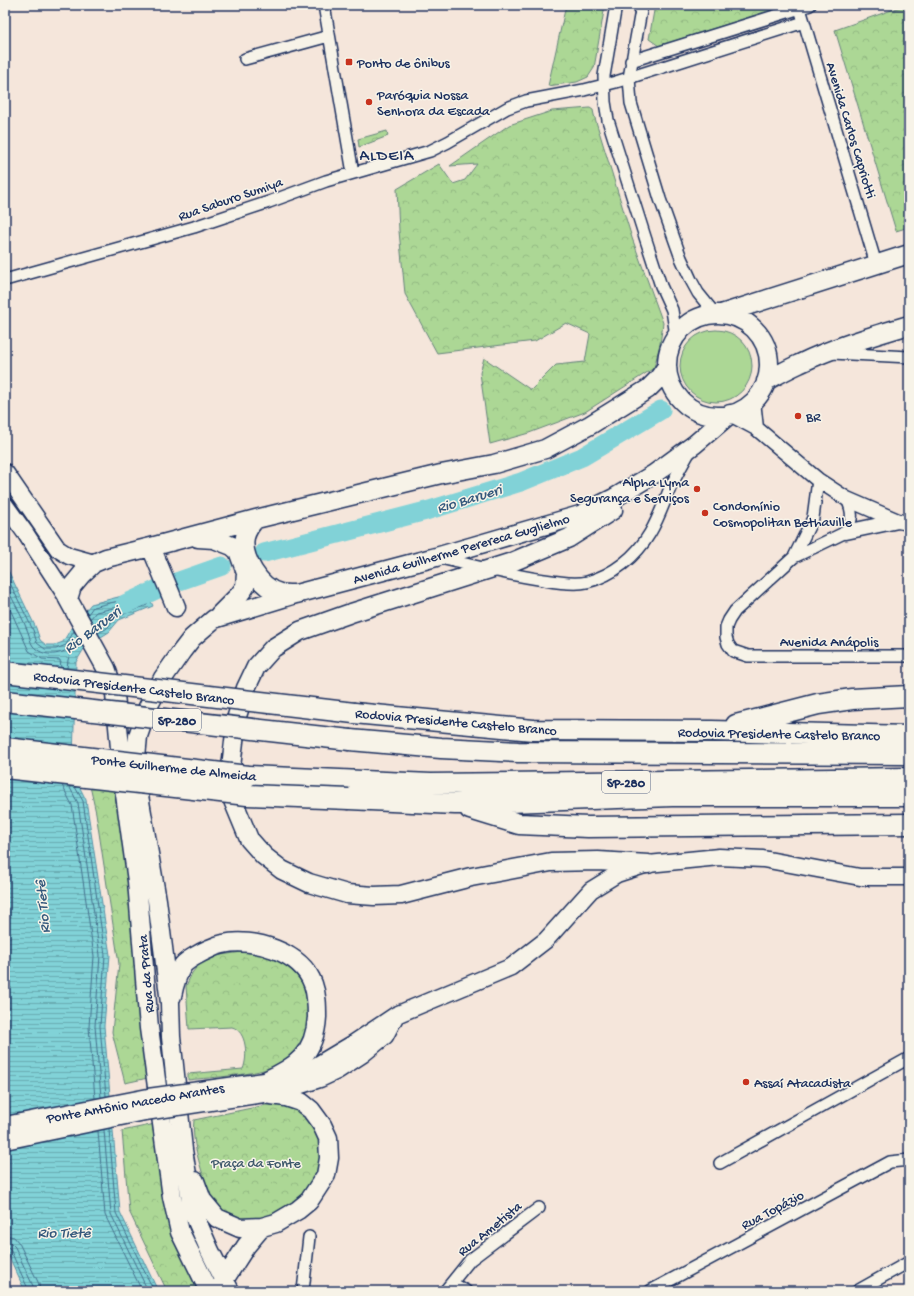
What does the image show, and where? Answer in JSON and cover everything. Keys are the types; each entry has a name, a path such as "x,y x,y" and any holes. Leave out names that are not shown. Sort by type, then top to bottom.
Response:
{"highway":[{"name":"Rodovia Presidente Castelo Branco","path":"5,672 354,713 533,730 712,731 909,736"},
{"path":"647,752 712,731 818,704 852,699 909,696"},
{"name":"Rodovia Presidente Castelo Branco","path":"5,701 350,740 441,748 518,752 909,754"},
{"name":"Ponte Guilherme de Almeida","path":"5,748 248,776 431,784 909,778"},
{"path":"5,768 247,794 455,804 672,796 909,796"},
{"path":"455,804 520,824 573,826 909,824"}],"main road":[{"path":"718,314 733,316 750,325 765,345 769,369 766,381 759,395 753,402 743,409 730,414 714,415 706,414 694,409 684,402 672,386 668,374 667,366 670,347 676,336 685,326 702,317 718,314 909,254"},
{"path":"766,381 799,364 825,353 909,325"},
{"path":"69,602 72,586 94,563 114,556 256,519 434,476 494,464 545,449 590,425 648,389 658,379 667,366"},
{"name":"Avenida Guilherme Perereca Guglielmo","path":"214,619 296,594 436,557 580,515 654,474 730,414"},
{"path":"688,448 659,477 644,489 569,538 512,562 351,613 300,632 273,648 256,668 246,688 237,716 231,767 232,798 248,839 264,856 282,870 309,883 347,894 374,896 401,895 471,877 551,862 598,861 648,864 719,857 763,859 860,877 909,876"},
{"path":"5,472 58,549 69,556 94,563"},
{"path":"5,505 26,534 69,602"},
{"path":"256,519 249,526 245,538 246,552 251,567 257,577 267,587 280,593 296,594"},
{"name":"Avenida Guilherme Perereca Guglielmo","path":"174,662 192,638 233,602 245,587 246,573 238,551 232,546 226,542 214,539 184,538"},
{"path":"151,547 176,607"},
{"name":"Rua da Prata","path":"69,602 106,668 115,694 123,780 137,881 150,1028 172,1197 180,1232 209,1291"},
{"name":"Rua da Prata","path":"174,662 163,678 148,707 138,736 136,768 137,784 157,900 170,1003 171,1037 183,1150 193,1212 224,1287"},
{"path":"264,1087 312,1068 354,1043 396,1015 511,966 546,940 591,890 617,874 648,864"},
{"path":"170,1003 176,980 184,964 203,952 222,944 248,942 263,945 276,949 292,958 305,970 313,983 316,994 316,1029 312,1042 302,1058 292,1068 264,1087"},
{"path":"183,1150 202,1200 217,1218 240,1228 262,1227 276,1222 298,1210 309,1201 326,1175 329,1158 328,1138 322,1125 311,1110 301,1102 264,1087"},
{"name":"Ponte Antônio Macedo Arantes","path":"5,1125 148,1097 264,1087"},
{"name":"Ponte Antônio Macedo Arantes","path":"5,1141 264,1087"},
{"path":"224,1287 246,1246 262,1227"}],"street":[{"path":"324,5 353,173"},
{"path":"616,5 605,64 604,86 608,120 661,286 672,310 676,336"},
{"path":"642,5 629,78 631,103 660,199 681,258 698,293 718,314"},
{"path":"631,61 803,6"},
{"name":"Avenida Carlos Capriotti","path":"803,6 804,22 876,264"},
{"name":"Rua Saburo Sumiya","path":"5,280 194,227 353,173 430,151 507,108 526,101 604,86 804,22"},
{"path":"245,59 329,36"},
{"path":"825,353 909,358"},
{"path":"753,402 756,428"},
{"path":"730,414 756,428 818,480 847,499 904,522"},
{"path":"436,557 511,575 559,582 585,583 607,576 639,549 650,533 688,448"},
{"path":"794,557 813,518 818,480"},
{"path":"846,532 850,525 852,513 847,499"},
{"path":"794,557 846,532 904,522"},
{"name":"Avenida Anápolis","path":"794,557 736,611 729,620 726,627 726,637 728,644 733,651 748,656 909,656"},
{"path":"720,1163 909,1058"},
{"name":"Rua Topázio","path":"650,1291 890,1162 909,1160"},
{"name":"Rua Ametista","path":"448,1287 470,1260 539,1208"},
{"path":"303,1291 309,1237"},
{"path":"857,1291 909,1262"},
{"path":"448,1287 466,1291"}],"green space":[{"path":"566,5 605,5 594,68 588,77 577,82 548,86"},
{"path":"655,5 786,5 659,46 649,39"},
{"path":"909,5 909,227 896,231 835,30"},
{"path":"590,108 593,110 632,238 663,323 654,368 585,412 529,433 490,444 480,373 484,358 531,390 556,365 585,362 590,334 566,323 535,341 437,353 405,294 397,189 439,164 453,184 465,180 477,164 450,166 509,125 552,111"},
{"path":"387,131 388,136 359,147 358,139"},
{"path":"716,330 736,336 746,346 752,366 746,386 736,396 716,402 696,396 686,386 680,366 686,346 696,336"},
{"path":"86,768 117,773 157,1076 125,1083 112,1032 119,964 96,813"},
{"path":"242,952 255,953 279,961 290,969 300,980 306,992 309,1006 309,1019 305,1032 299,1045 290,1055 278,1064 269,1068 247,1074 188,1080 188,1074 243,1069 246,1051 241,1034 237,1029 232,1027 189,1029 186,986 192,973 200,963 214,956"},
{"name":"Praça da Fonte","path":"266,1105 282,1106 294,1109 305,1116 310,1122 314,1129 320,1153 315,1176 301,1196 282,1210 260,1218 238,1218 219,1207 206,1185 195,1144 193,1128 194,1120"},
{"path":"155,1124 204,1291 167,1291 129,1211 122,1131"}],"water":[{"name":"Rio Tietê","path":"5,564 36,628 40,640 46,645 55,645 63,642 73,625 91,604 126,595 144,585 153,606 119,620 109,632 85,647 76,662 73,759 77,782 86,800 110,955 104,1026 120,1212 158,1291 25,1291 5,1248"}],"waterway":[{"name":"Rio Barueri","path":"264,553 426,511 521,482 582,457 661,410"},
{"name":"Rio Barueri","path":"125,604 162,587 222,566"}],"place":[{"name":"Ponto de ônibus","path":"349,62"},
{"name":"Paróquia Nossa Senhora da Escada","path":"369,102"},
{"name":"BR","path":"798,416"},
{"name":"Alpha Lyma Segurança e Serviços","path":"697,489"},
{"name":"Condomínio Cosmopolitan Bethaville","path":"705,513"},
{"name":"Assaí Atacadista","path":"746,1082"}],"district":[{"name":"ALDEIA","path":"387,154"}]}
